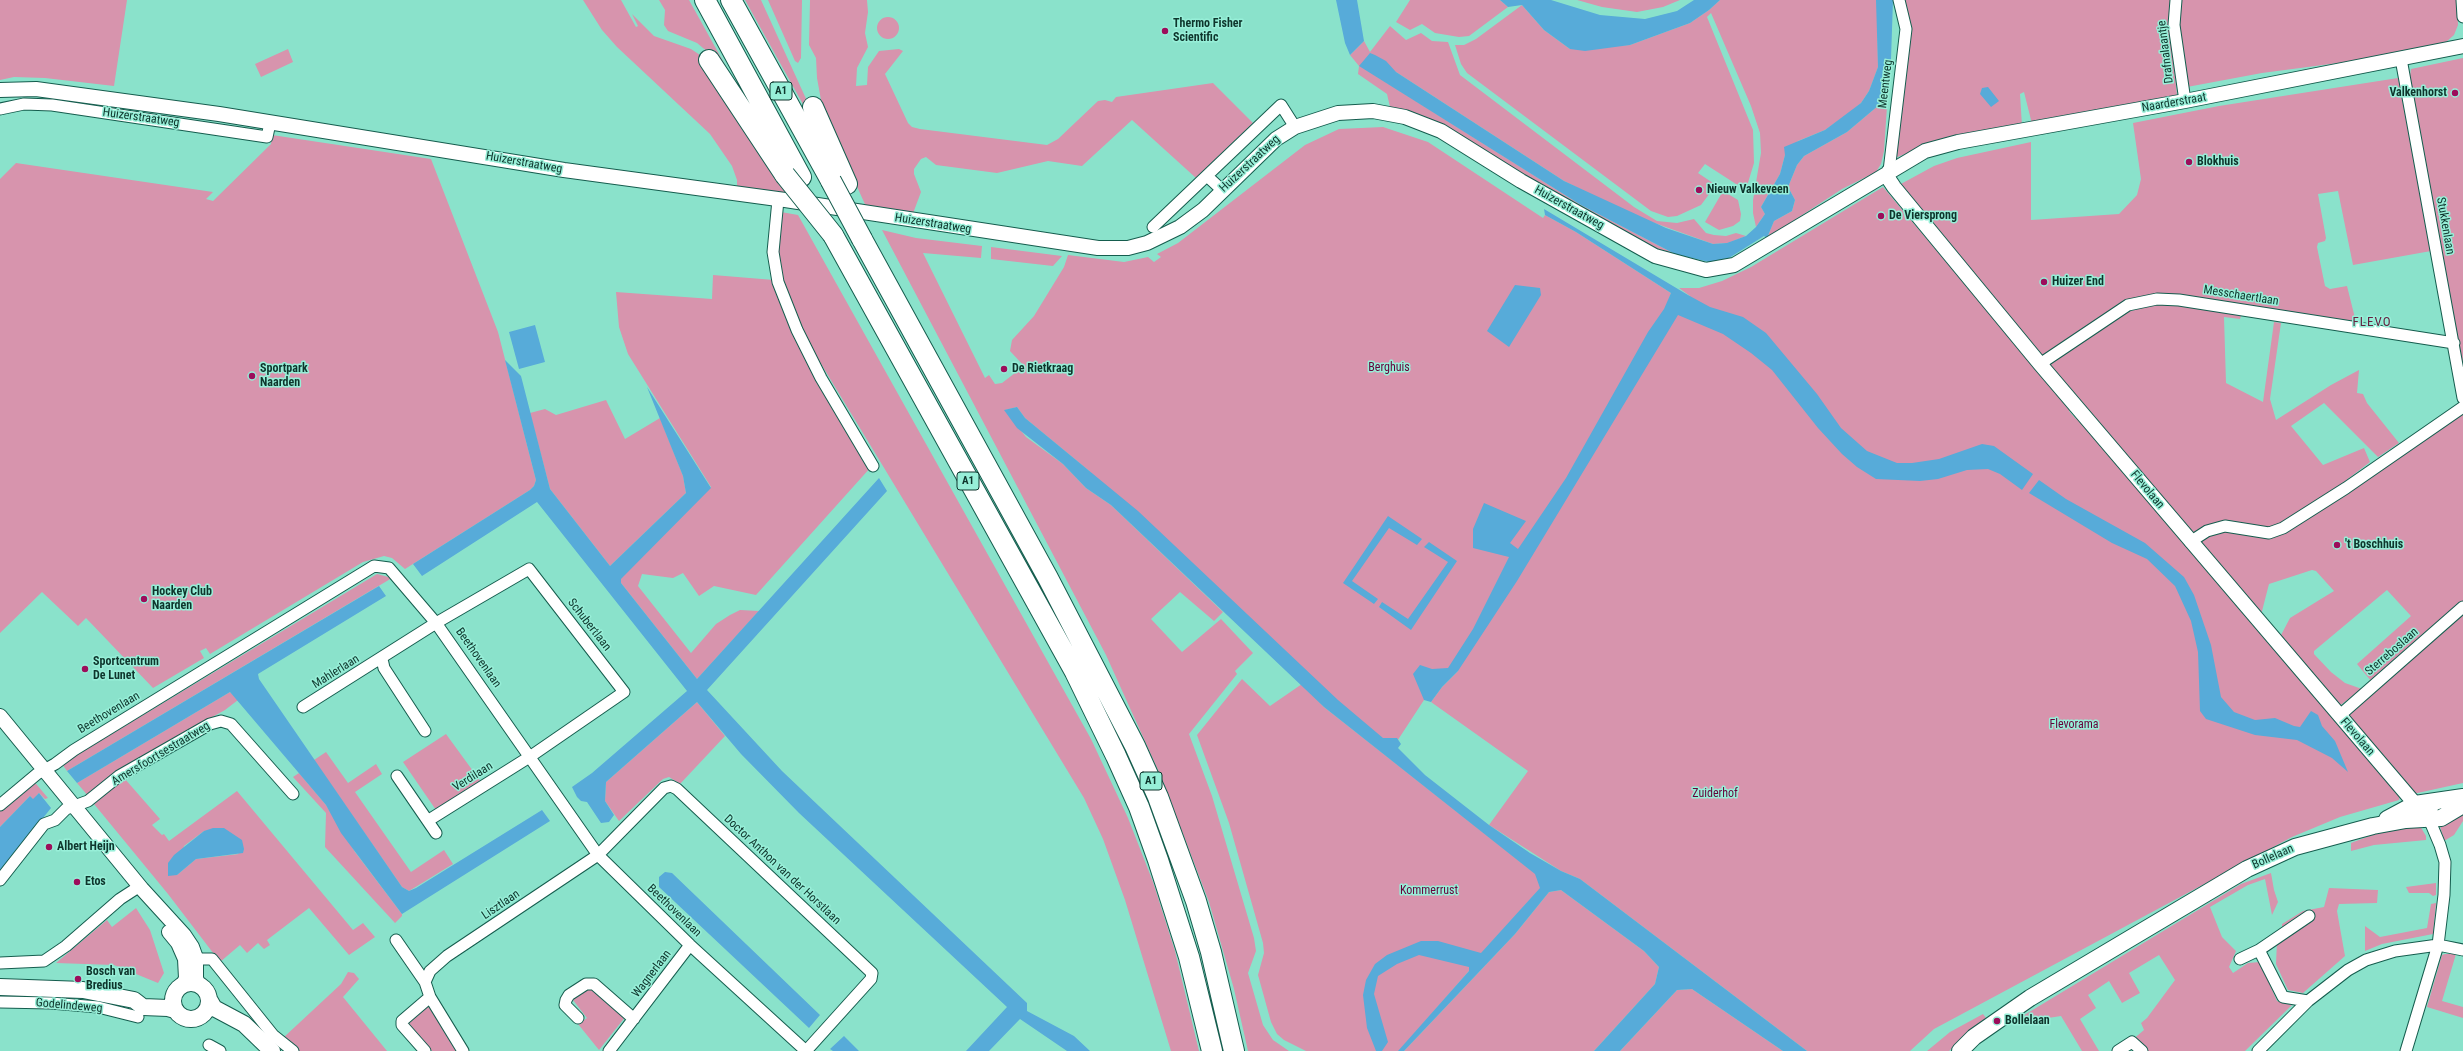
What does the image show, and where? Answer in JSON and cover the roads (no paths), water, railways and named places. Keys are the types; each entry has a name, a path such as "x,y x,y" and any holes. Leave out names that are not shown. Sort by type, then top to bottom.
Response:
{"highway":[{"name":"A1","path":"705,0 793,176"},
{"name":"A1","path":"731,0 839,182"},
{"name":"A1","path":"709,60 833,234 1075,672 1139,807 1158,860 1189,957 1212,1051"},
{"name":"A1","path":"813,107 839,182 862,239 1048,578 1135,746 1158,797 1196,901 1211,952 1234,1051"}],"main road":[{"path":"2415,804 2440,802 2463,797"},
{"name":"Bollelaan","path":"2373,826 2415,804"},
{"name":"Bollelaan","path":"1960,1051 1974,1037 2030,998 2228,879 2295,847 2373,826 2406,820 2441,818 2463,805"},
{"name":"Godelindeweg","path":"0,987 82,990 134,1000 143,1007 168,1008 175,1010"},
{"path":"210,1001 208,1010 202,1016 190,1020 181,1017 175,1010 173,1000 185,987 208,993 214,1008 244,1024 272,1051"},
{"name":"Godelindeweg","path":"134,1000 142,997 166,997 185,987"},
{"path":"202,1016 211,1018 248,1037 259,1039"}],"street":[{"name":"Meentweg","path":"1889,171 1906,29 1899,0"},
{"name":"Drafnalaantje","path":"2176,0 2174,25 2185,101"},
{"path":"2462,0 2463,17"},
{"name":"Naarderstraat","path":"1889,171 1925,151 1958,142 2185,101 2463,46"},
{"name":"Stukkenlaan","path":"2401,59 2463,398"},
{"name":"Huizerstraatweg","path":"0,90 36,89 270,123 564,170 778,200 1067,245 1117,248 1147,244 1168,234 1203,210 1276,139 1295,128 1327,116 1354,111 1384,112 1418,122 1441,131 1521,181 1656,256 1706,270 1734,265 1889,171"},
{"name":"Huizerstraatweg","path":"0,109 24,104 52,105 267,137 270,123"},
{"name":"Huizerstraatweg","path":"1153,228 1208,177 1281,105 1295,128"},
{"name":"Flevolaan","path":"1889,171 1888,178 1894,187 2040,364 2190,542 2429,819 2440,845 2445,862 2444,895 2438,945 2406,1051"},
{"path":"1208,177 1222,190"},
{"path":"778,200 773,252 778,282 797,330 821,378 873,466"},
{"name":"Messchaertlaan","path":"2040,364 2128,305 2157,299 2179,300 2454,343"},
{"path":"2190,542 2207,531 2225,526 2269,533 2283,528 2346,488 2463,407"},
{"name":"Beethovenlaan","path":"0,805 74,750 374,566 389,568 436,623 531,756 598,855 690,945 806,1051"},
{"name":"Schubertlaan","path":"436,623 529,570 624,692 531,756"},
{"name":"Sterreboslaan","path":"2339,716 2463,607"},
{"name":"Mahlerlaan","path":"304,707 382,659 436,623"},
{"path":"382,659 384,668 425,731"},
{"path":"0,716 50,767 74,806 141,888 148,905 190,959 196,978 185,987"},
{"name":"Amersfoortsestraatweg","path":"0,880 44,824 55,820 66,809 88,801 120,776 210,724 221,721 232,724 293,794"},
{"name":"Verdilaan","path":"429,820 531,756"},
{"path":"397,776 429,820 436,833"},
{"name":"Doctor Anthon van der Horstlaan","path":"598,855 664,788 671,786 677,788 872,973 871,979 806,1051"},
{"path":"2429,819 2433,806 2440,802"},
{"path":"2406,820 2415,804"},
{"name":"Lisztlaan","path":"425,982 430,971 447,956 598,855"},
{"path":"0,963 44,961 66,946 120,899 141,888"},
{"path":"2240,959 2259,950 2309,916"},
{"path":"396,940 425,982 430,997 463,1051"},
{"name":"Wagnerlaan","path":"615,1049 634,1019 690,945"},
{"path":"2258,1051 2308,1001 2348,970 2366,960 2395,951 2438,945 2463,950"},
{"path":"2259,950 2283,997 2308,1001"},
{"path":"190,959 212,959 264,1025 292,1051"},
{"name":"Wagnerlaan","path":"578,1018 565,1005 566,1000 569,995 586,984 594,984 634,1019"},
{"path":"425,1051 402,1025 402,1021 430,997"},
{"name":"Godelindeweg","path":"0,1002 51,1003 98,1007 138,1016"},
{"path":"2118,1051 2132,1042 2142,1051"},
{"path":"209,1045 220,1051"}],"water":[{"path":"1336,0 1357,0 1364,41 1350,55 1345,43"},
{"path":"1500,0 1551,0 1600,15 1645,19 1677,11 1694,0 1720,0 1709,10 1690,23 1630,45 1585,51 1570,49 1544,30 1522,5 1508,7"},
{"path":"1876,0 1893,0 1891,59 1886,88 1879,105 1847,132 1804,156 1797,165 1788,187 1795,200 1792,211 1774,221 1767,238 1764,236 1729,258 1709,262 1675,254 1581,205 1359,66 1370,53 1375,55 1386,61 1396,72 1564,181 1666,228 1713,244 1727,243 1746,236 1756,227 1765,214 1761,207 1780,174 1785,155 1784,147 1825,130 1861,103 1869,91 1878,67"},
{"path":"1988,87 1999,101 1991,107 1980,94 1982,88"},
{"path":"1544,209 1688,295 1710,307 1743,317 1766,333 1817,394 1841,428 1867,451 1897,463 1912,463 1939,459 1982,444 1994,446 2033,474 2022,490 2000,474 1988,469 1967,470 1938,479 1920,481 1876,479 1857,467 1842,454 1818,428 1772,370 1751,353 1723,334 1678,315 1517,581 1458,671 1442,687 1431,702 1424,700 1413,674 1420,665 1432,669 1448,668 1473,629 1509,557 1473,548 1473,529 1484,503 1526,521 1510,543 1518,549 1566,478 1648,332 1664,309 1671,293 1576,232 1545,215"},
{"path":"1515,285 1540,288 1541,295 1509,347 1487,331"},
{"path":"535,325 545,362 519,369 509,332"},
{"path":"505,360 521,376 550,489 610,566 686,493 683,476 647,387 711,488 621,579 621,583 697,679 879,478 887,491 707,690 782,771 1027,1003 1027,1011 1074,1036 1090,1051 1067,1051 1020,1019 989,1051 966,1051 1007,1007 799,813 741,754 697,702 606,782 605,801 614,815 609,822 601,823 587,802 581,801 577,797 572,787 592,773 687,691 537,502 422,576 413,564 534,486 536,480"},
{"path":"1017,407 1025,418 1138,511 1338,700 1383,738 1397,738 1401,744 1398,748 1425,775 1489,825 1530,853 1561,871 1580,879 1807,1051 1783,1051 1692,989 1677,990 1620,1051 1594,1051 1655,984 1659,967 1644,951 1561,890 1549,892 1515,934 1404,1051 1398,1051 1469,971 1469,967 1419,955 1397,964 1378,976 1374,994 1388,1042 1382,1051 1376,1051 1367,1028 1363,995 1366,980 1375,964 1387,955 1421,941 1438,941 1481,953 1540,888 1535,874 1324,707 1111,505 1086,488 1063,464 1017,428 1004,410"},
{"path":"2039,480 2066,499 2145,543 2184,577 2194,595 2211,645 2221,697 2234,712 2255,720 2275,718 2300,727 2311,711 2318,715 2322,726 2335,741 2348,772 2332,758 2297,740 2255,735 2206,719 2200,711 2198,652 2191,621 2175,586 2147,559 2112,543 2029,493"},
{"path":"1388,516 1422,539 1417,545 1389,528 1352,581 1378,599 1374,604 1343,583"},
{"path":"1429,542 1457,561 1411,630 1379,607 1382,602 1408,619 1448,562 1424,547"},
{"path":"379,586 386,596 258,674 259,679 402,887 409,891 416,888 542,810 550,821 402,914 341,833 326,805 230,692 77,783 67,771"},
{"path":"39,793 51,808 0,872 0,827 30,796 33,799"},
{"path":"213,828 224,828 242,840 244,849 243,853 196,859 177,875 168,876 168,863 174,855 204,831"},
{"path":"665,872 672,873 820,1015 809,1028 659,887 659,877"},
{"path":"844,1036 859,1051 833,1051 830,1049"}],"place":[{"name":"Thermo Fisher Scientific","path":"1165,31"},
{"name":"Valkenhorst","path":"2455,93"},
{"name":"Blokhuis","path":"2189,162"},
{"name":"Nieuw Valkeveen","path":"1699,190"},
{"name":"De Viersprong","path":"1881,216"},
{"name":"Huizer End","path":"2044,282"},
{"name":"De Rietkraag","path":"1004,369"},
{"name":"Sportpark Naarden","path":"252,376"},
{"name":"'t Boschhuis","path":"2337,545"},
{"name":"Hockey Club Naarden","path":"144,599"},
{"name":"Sportcentrum De Lunet","path":"85,669"},
{"name":"Albert Heijn","path":"49,847"},
{"name":"Etos","path":"77,882"},
{"name":"Bosch van Bredius","path":"78,979"},
{"name":"Bollelaan","path":"1997,1021"}],"district":[{"name":"FLEVO","path":"2372,323"}],"park label":[{"name":"Berghuis","path":"1389,368"},
{"name":"Flevorama","path":"2074,725"},
{"name":"Zuiderhof","path":"1715,794"},
{"name":"Kommerrust","path":"1429,891"}]}
